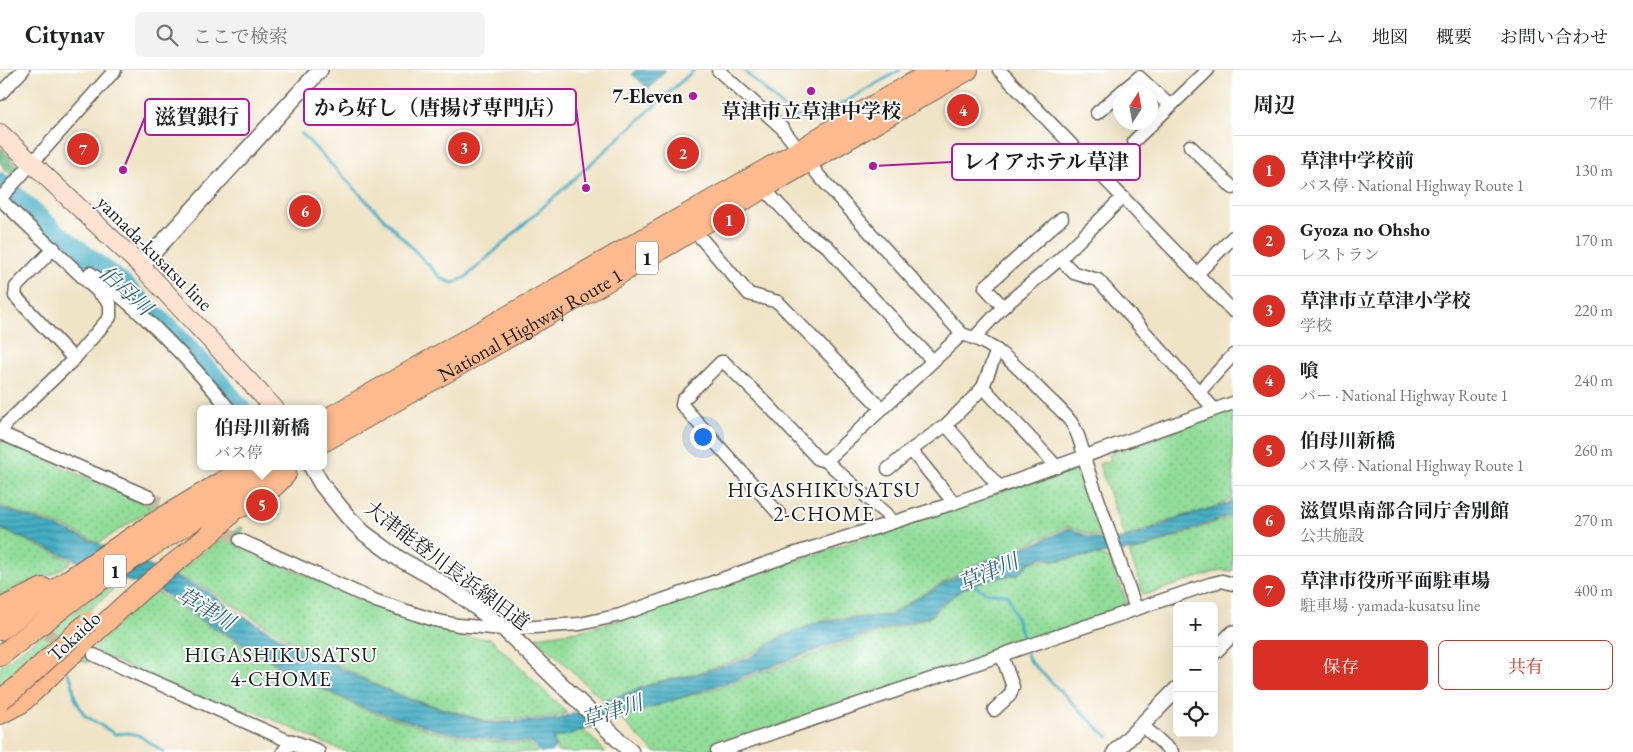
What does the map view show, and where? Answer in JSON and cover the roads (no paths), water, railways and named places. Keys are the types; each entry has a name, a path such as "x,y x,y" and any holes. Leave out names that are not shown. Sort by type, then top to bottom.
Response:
{"highway":[{"name":"National Highway Route 1","path":"327,440 599,286 764,189 836,127 935,70"},
{"name":"National Highway Route 1","path":"327,419 804,156 968,70"},
{"name":"1","path":"0,630 15,605 37,590 71,578 158,520 241,470"},
{"name":"1","path":"213,510 276,470"},
{"path":"0,714 21,703 93,646 191,533 264,495 278,483 289,470"},
{"path":"235,509 250,486"},
{"path":"213,510 235,509"},
{"name":"Tokaido","path":"0,700 16,688 137,577 191,533 213,510"},
{"name":"1","path":"0,656 92,587 191,533"}],"main road":[{"name":"yamada-kusatsu line","path":"0,132 141,266 271,405"}],"street":[{"path":"0,94 23,70"},
{"path":"116,70 0,199 110,303 111,312 110,316 74,359 6,424 0,434 149,497"},
{"path":"141,266 320,70"},
{"path":"718,70 782,128 804,156 962,334 975,337 998,350 1013,362 1066,416 1075,428 1136,609"},
{"path":"999,70 1233,311"},
{"path":"1134,141 1208,70"},
{"path":"1130,85 1139,77 1148,85"},
{"path":"1158,95 1170,106"},
{"path":"1097,113 1113,100"},
{"path":"1190,146 1233,188"},
{"path":"764,189 806,233 827,246 933,361"},
{"path":"975,337 1003,307 1060,259 1123,197"},
{"path":"1003,307 985,287 1062,218"},
{"path":"694,230 749,294 778,302 881,408"},
{"path":"1197,274 1233,237"},
{"path":"54,248 16,287 14,296 74,359"},
{"path":"1060,259 1074,273 1098,280 1214,409"},
{"path":"80,273 88,272 97,278 147,321 226,405"},
{"path":"826,460 962,334"},
{"path":"888,469 946,425 983,387 998,350"},
{"path":"1199,392 1233,355"},
{"path":"780,515 682,405 683,400 721,362 724,362 769,406 818,459 826,460 886,514 892,522"},
{"path":"983,387 1056,467"},
{"path":"240,540 333,583 394,608 434,620 464,626 504,629 580,624 620,615 790,555 954,504 1056,467 1086,462 1214,409 1233,403"},
{"path":"946,425 999,487"},
{"path":"911,450 954,504"},
{"name":"大津能登川長浜線旧道","path":"313,470 322,485 348,517 364,533 398,558 432,576 504,629 630,752"},
{"path":"717,752 1210,584 1222,581 1233,584"},
{"path":"464,626 472,616 472,604"},
{"path":"1218,649 1230,640"},
{"path":"93,646 287,747 317,752"},
{"path":"994,710 1010,695 1013,687 1002,656"},
{"path":"1115,752 1175,692"},
{"path":"1142,725 1172,752"}],"water":[{"path":"636,70 666,70 649,89 632,74"},
{"name":"草津川","path":"1233,499 1233,514 1140,549 1056,560 1044,557 1031,561 1019,574 990,579 962,589 939,606 932,615 822,648 734,680 568,735 553,738 555,748 551,752 540,752 531,742 487,739 441,731 362,707 288,671 200,619 159,590 117,578 0,528 0,507 64,529 207,591 235,611 291,644 381,688 408,699 489,723 558,719 659,682 695,675 749,658 782,637 823,621 890,616 911,602 978,565 1069,528 1096,539 1115,540 1143,533 1179,518 1227,504"}],"waterway":[{"path":"301,133 442,279 453,283 466,277 694,70"},
{"path":"743,70 794,117 821,116 900,70"},
{"name":"伯母川","path":"0,182 54,231 118,280 172,331 238,405"},
{"name":"草津川","path":"970,584 988,593 1008,595 1024,641"},
{"path":"1027,654 1029,660 1109,737"},
{"path":"67,672 72,681 75,698 84,715 115,734 128,733 138,735 164,752"}],"tunnel":[{"path":"149,497 178,511"},
{"path":"210,526 240,540"},
{"path":"29,627 71,645"}],"place":[{"name":"草津市立草津中学校","path":"811,91"},
{"name":"7-Eleven","path":"693,96"},
{"name":"喰","path":"963,110"},
{"name":"草津市立草津小学校","path":"464,148"},
{"name":"草津市役所平面駐車場","path":"83,149"},
{"name":"Gyoza no Ohsho","path":"683,153"},
{"name":"レイアホテル草津","path":"873,166"},
{"name":"滋賀銀行","path":"123,170"},
{"name":"から好し（唐揚げ専門店）","path":"586,188"},
{"name":"滋賀県南部合同庁舎別館","path":"305,211"},
{"name":"草津中学校前","path":"729,220"},
{"name":"伯母川新橋","path":"262,505"}],"district":[{"name":"HIGASHIKUSATSU 2-CHOME","path":"824,501"},
{"name":"HIGASHIKUSATSU 4-CHOME","path":"281,666"}]}
